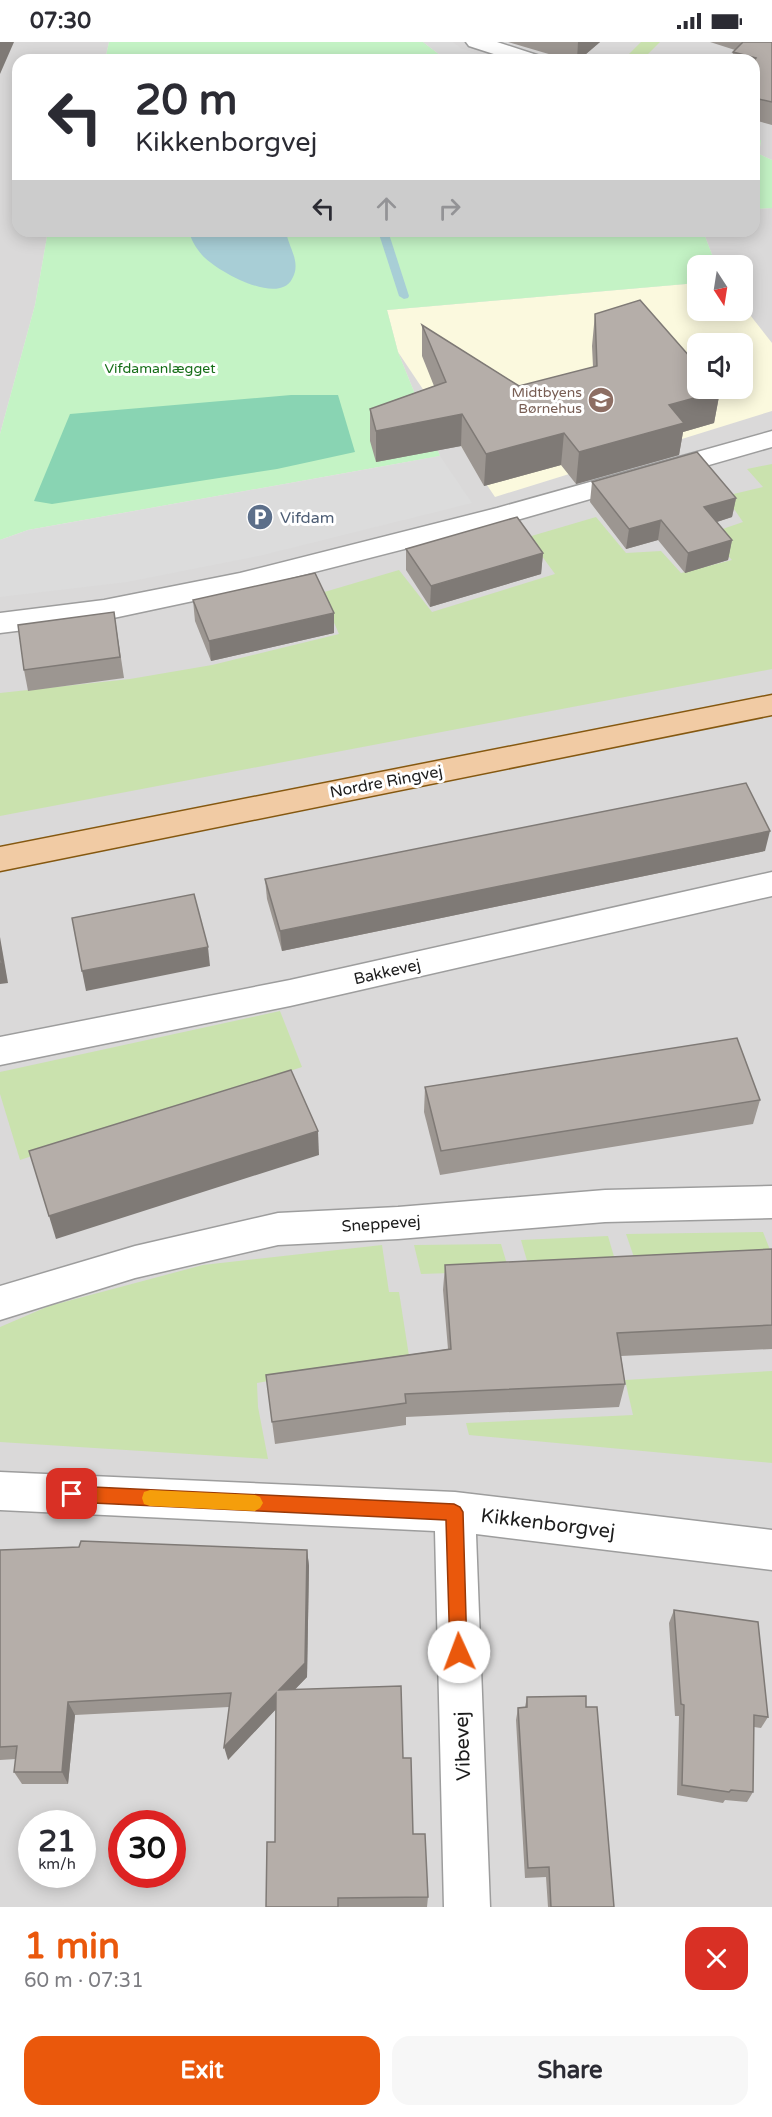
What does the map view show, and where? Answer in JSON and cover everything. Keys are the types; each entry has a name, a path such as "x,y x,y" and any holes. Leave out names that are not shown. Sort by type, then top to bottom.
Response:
{"main road":[{"name":"Nordre Ringvej","path":"0,859 772,705"}],"street":[{"path":"476,42 513,54"},
{"path":"0,623 104,610 240,582 501,516 772,439"},
{"name":"Bakkevej","path":"0,1051 290,993 772,884"},
{"name":"Sneppevej","path":"0,1304 135,1262 278,1229 605,1206 772,1202"},
{"name":"Kikkenborgvej","path":"0,1491 454,1512 772,1550"},
{"name":"Vibevej","path":"454,1512 466,1907"}],"shaded area":[{"path":"0,42 109,42 106,54 12,54 12,237 47,237 35,305 0,434"},
{"path":"423,42 772,42 772,160 760,154 760,54 446,54"},
{"path":"423,42 453,42 462,49 479,54 439,54"},
{"path":"772,208 772,1907 0,1907 0,540 440,456 398,352 387,310 687,284 687,321 753,321 753,255 712,255 705,237 760,237 760,209"},
{"name":"Midtbyens Børnehus","path":"687,284 687,321 753,321 753,319 772,343 772,411 495,497 398,352 387,310"},
{"name":"Vifdam","path":"440,456 472,503 263,555 127,582 0,597 0,540 28,530"}],"green space":[{"path":"109,42 423,42 439,54 106,54"},
{"path":"641,42 660,42 648,54 629,54"},
{"path":"760,154 772,160 772,208 760,209"},
{"name":"Vifdamanlægget","path":"47,237 705,237 712,255 687,255 687,284 387,310 398,352 440,456 28,530 0,540 0,434 35,305"},
{"path":"291,395 338,395 355,452 277,469 52,504 34,501 70,414"},
{"path":"772,464 772,669 0,816 0,693 130,679 212,665 339,634 321,593 399,570 432,612 555,574 528,537 596,517 626,553 661,551 681,573 732,560 708,534 743,522 725,496 763,487 747,469"},
{"path":"280,1011 302,1067 20,1160 0,1094 0,1072"},
{"path":"763,1232 772,1255 636,1263 626,1234"},
{"path":"608,1236 617,1267 530,1271 521,1240"},
{"path":"501,1244 509,1271 421,1274 414,1245"},
{"path":"382,1245 389,1292 399,1292 409,1356 257,1383 258,1407 268,1459 0,1442 0,1327 49,1306 203,1265"},
{"path":"772,1371 772,1463 469,1435 466,1423 633,1415 625,1380"}],"water":[{"path":"287,237 295,261 295,273 285,286 274,289 247,283 209,261 202,255 191,238"}],"building":[{"path":"743,42 772,42 772,102 760,99 760,54 733,52"},
{"path":"640,300 687,353 687,399 691,399 669,405 684,423 579,452 564,433 486,454 462,414 376,431 370,409 446,382 422,325 519,386 597,366 595,314"},
{"path":"697,452 736,498 704,507 732,540 688,553 661,520 629,529 592,482"},
{"path":"517,517 543,553 431,586 406,549"},
{"path":"315,573 334,613 209,641 193,600"},
{"path":"114,612 120,657 24,670 18,625"},
{"path":"746,783 770,831 280,931 265,879"},
{"path":"194,894 208,947 82,971 72,918"},
{"path":"737,1038 760,1100 441,1151 425,1087"},
{"path":"291,1070 318,1131 49,1216 29,1151"},
{"path":"772,1249 772,1325 617,1333 625,1384 405,1394 406,1403 272,1422 266,1375 451,1349 445,1265"},
{"path":"81,1541 307,1550 305,1663 279,1690 401,1686 403,1758 411,1758 413,1834 425,1834 428,1897 338,1898 338,1907 266,1907 267,1842 275,1842 276,1693 224,1747 231,1693 68,1702 62,1772 14,1772 17,1746 0,1747 0,1550 79,1547"},
{"path":"674,1610 758,1622 768,1717 754,1715 753,1792 731,1790 729,1792 682,1785 684,1705 681,1704"},
{"path":"586,1696 586,1707 597,1707 614,1907 551,1907 549,1867 528,1868 518,1708 527,1707 527,1697"}],"waterway":[{"path":"385,237 404,296"}],"slow traffic":[{"path":"150,1498 255,1503"}],"place":[{"name":"Midtbyens Børnehus","path":"601,400"},
{"name":"Vifdam","path":"260,517"}],"route":[{"path":"72,1494 454,1512 459,1652"}]}
